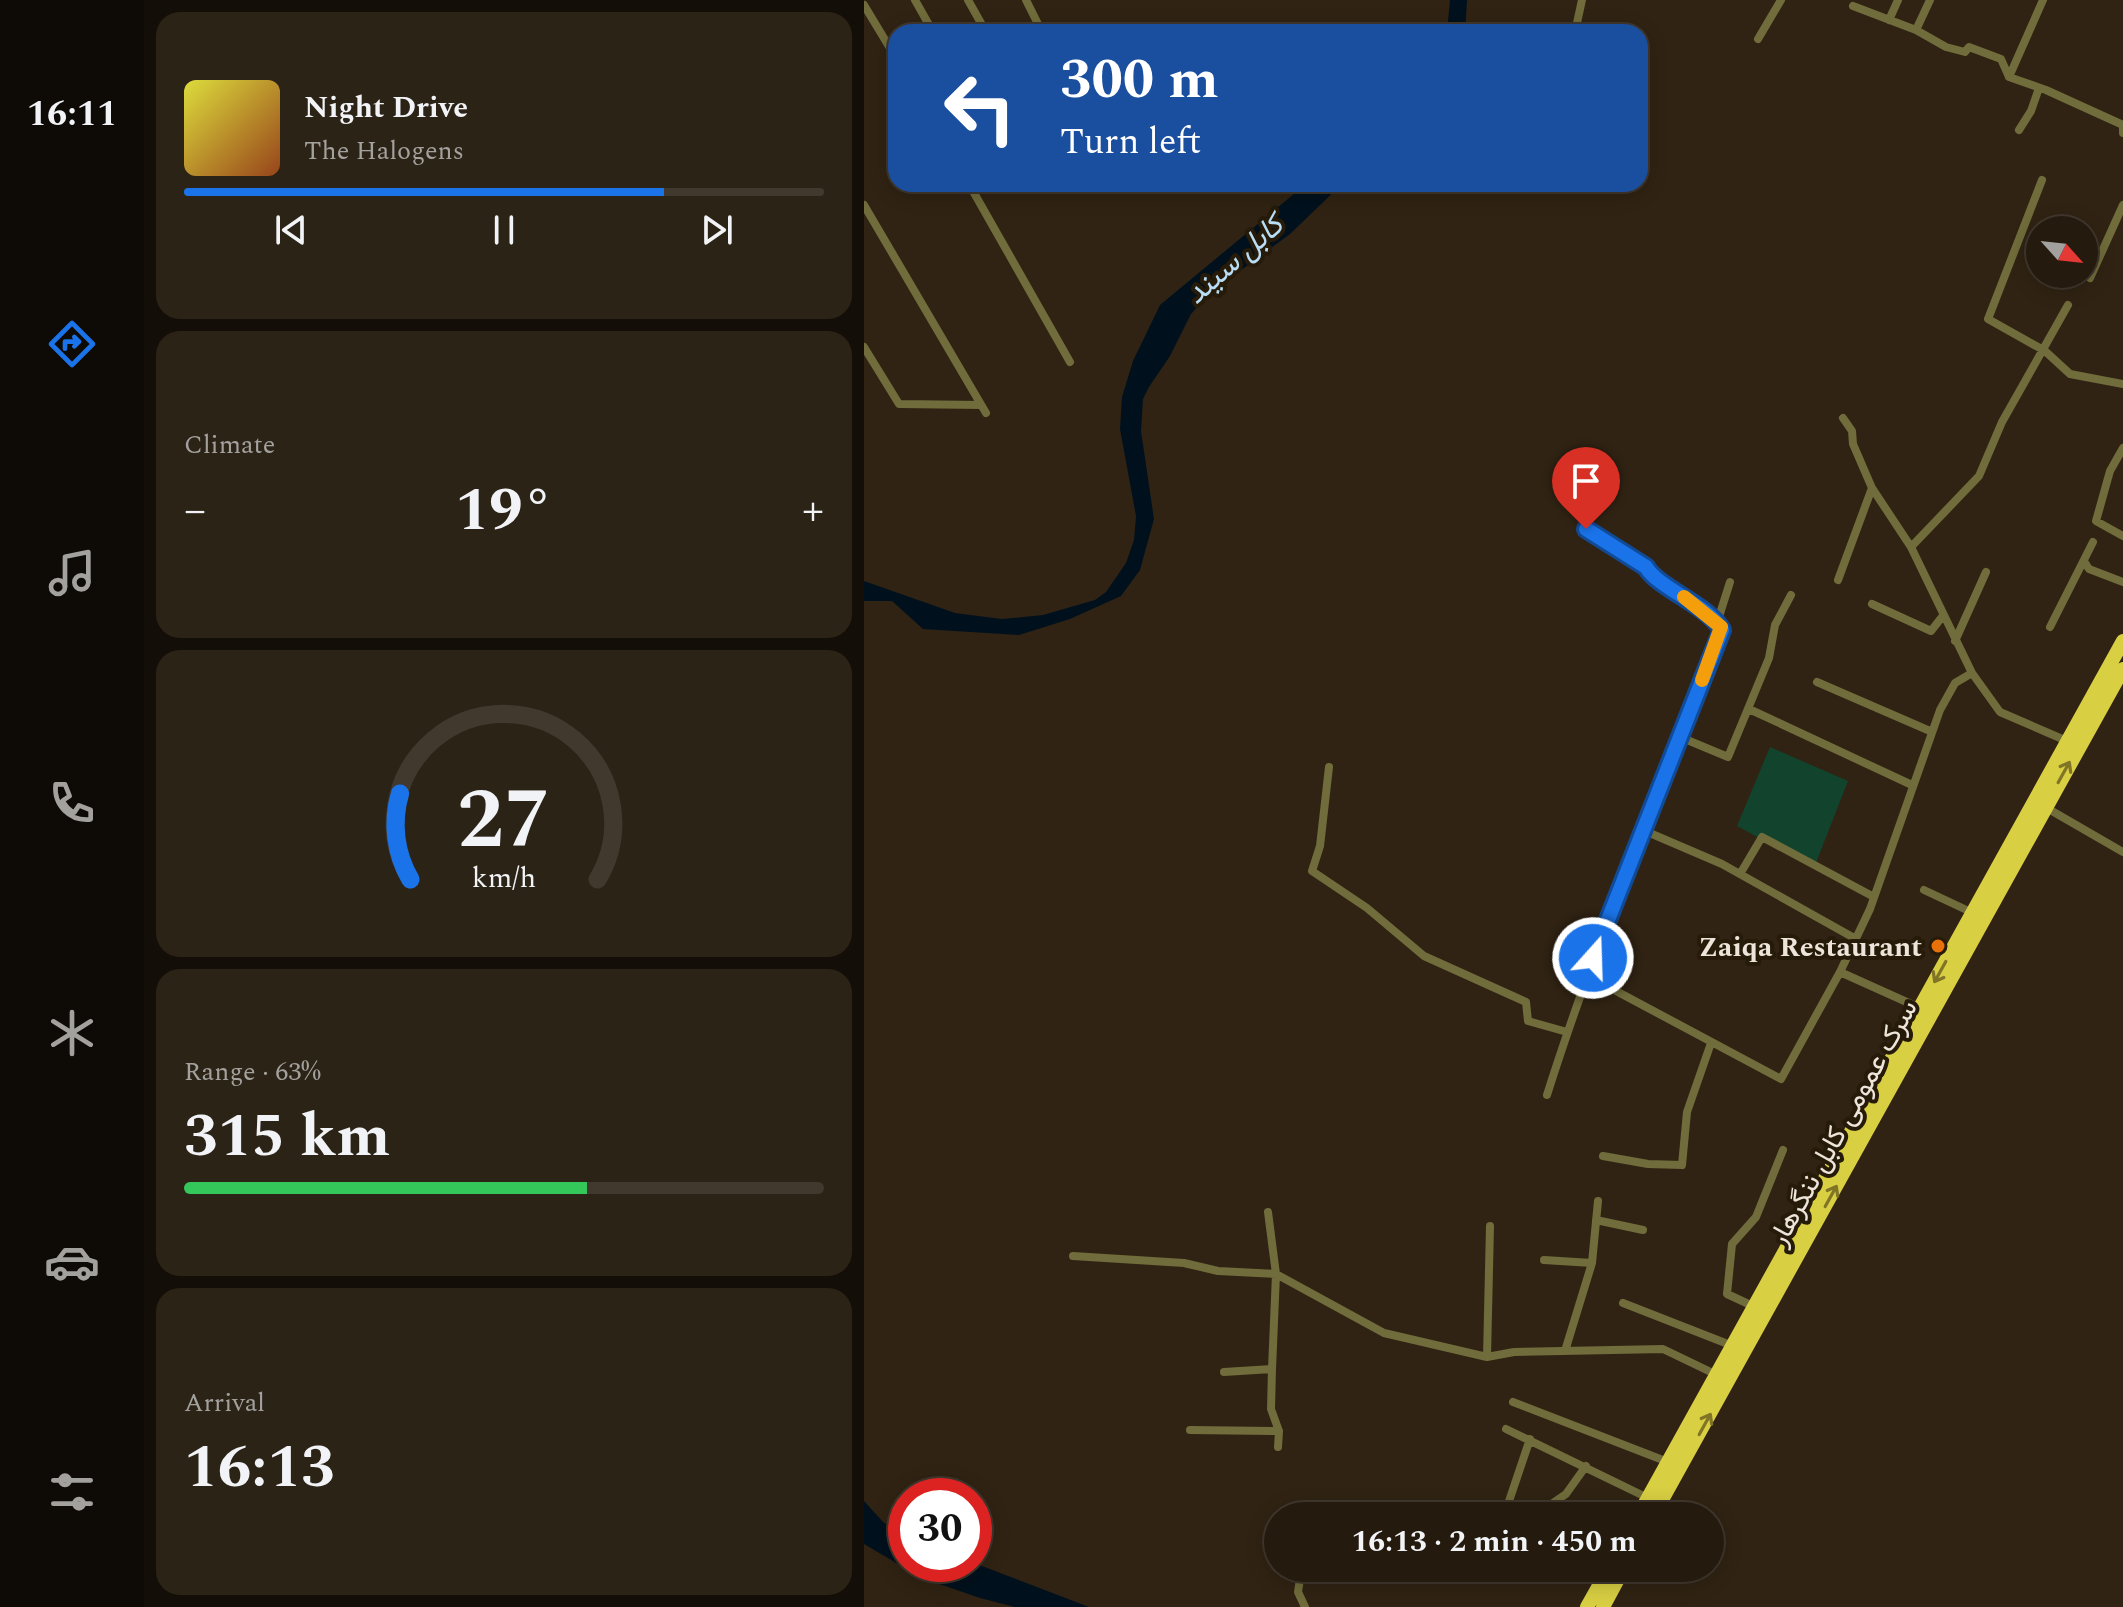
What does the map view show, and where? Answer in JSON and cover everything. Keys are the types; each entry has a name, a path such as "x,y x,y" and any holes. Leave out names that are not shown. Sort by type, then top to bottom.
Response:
{"highway":[{"name":"سرک عمومی کابل ننگرهار","path":"1661,1502 2038,806 2067,741 2123,641"},
{"name":"سرک عمومی کابل ننگرهار","path":"1646,1502 1973,913 2123,669"},
{"path":"1587,1607 1601,1582"},
{"path":"1603,1607 1616,1582"}],"street":[{"path":"915,0 928,24"},
{"path":"968,0 982,24"},
{"path":"1026,0 1038,24"},
{"path":"1577,24 1582,0"},
{"path":"1758,39 1781,0"},
{"path":"1889,20 1898,0"},
{"path":"1916,30 1930,0"},
{"path":"2009,77 2043,0"},
{"path":"1852,2 1946,47 1965,52 1969,47 2001,59 2009,77 2123,125 2123,133"},
{"path":"864,5 888,45"},
{"path":"2019,130 2031,111 2039,88"},
{"path":"2042,180 1988,319 2045,351 2070,374 2123,384"},
{"path":"974,192 1070,362"},
{"path":"864,205 984,409 899,404 864,347"},
{"path":"2098,260 2123,205"},
{"path":"1911,547 1979,476 2002,422 2045,351 2068,305"},
{"path":"1843,418 1852,431 1853,444 1872,488 1911,547 1942,617 1972,673 2000,712 2067,741"},
{"path":"2123,448 2110,471 2096,521 2123,536"},
{"path":"1547,1095 1617,892 1645,831 1722,630 1673,587 1586,529 1583,525 1596,492 1568,464"},
{"path":"1838,580 1872,488"},
{"path":"2050,627 2093,542"},
{"path":"2084,561 2089,569 2123,582"},
{"path":"1955,641 1986,572"},
{"path":"1717,623 1730,582"},
{"path":"1680,737 1728,757 1769,658 1775,625 1791,595"},
{"path":"1872,604 1931,631 1942,617"},
{"path":"1588,976 1781,1079 1840,972 1874,897 1930,731 1955,683 1972,673"},
{"path":"1817,682 1930,731"},
{"path":"1749,709 1912,785"},
{"path":"1329,767 1320,846 1312,871 1367,908 1424,956 1526,1002 1528,1021 1567,1032"},
{"path":"2038,806 2123,852"},
{"path":"1645,831 1740,874 1856,939"},
{"path":"1740,874 1762,837 1874,897"},
{"path":"1924,890 1973,913"},
{"path":"1840,972 1920,1008"},
{"path":"1603,1156 1648,1164 1682,1165 1687,1112 1711,1043"},
{"path":"1755,1307 1727,1294 1732,1244 1756,1217 1783,1150"},
{"path":"1565,1351 1592,1263 1598,1201"},
{"path":"1268,1212 1276,1274 1271,1409 1279,1431 1278,1447"},
{"path":"1596,1220 1643,1230"},
{"path":"1487,1357 1490,1226"},
{"path":"1073,1256 1184,1263 1218,1271 1276,1274 1384,1333 1487,1357 1565,1351 1663,1349 1717,1375"},
{"path":"1544,1260 1592,1263"},
{"path":"1623,1303 1733,1346"},
{"path":"1224,1372 1272,1369"},
{"path":"1513,1402 1668,1462"},
{"path":"1506,1429 1648,1498"},
{"path":"1190,1430 1279,1431"},
{"path":"1509,1502 1530,1439"},
{"path":"1554,1502 1566,1494 1586,1466"},
{"path":"1300,1582 1298,1592 1305,1607"}],"green space":[{"path":"1770,747 1848,781 1814,868 1737,826"}],"water":[{"path":"1450,0 1467,0 1466,24 1448,24"},
{"name":"کابل سيند","path":"1296,192 1334,192 1290,234 1209,294 1191,314 1170,356 1149,387 1143,399 1141,431 1154,519 1140,570 1121,596 1070,619 1019,635 923,629 892,601 864,601 864,581 955,613 1002,619 1043,615 1095,600 1106,592 1126,563 1134,540 1136,516 1120,429 1122,397 1133,361 1160,305"},
{"path":"864,1501 888,1525 888,1558 864,1544"},
{"path":"992,1570 1089,1607 1015,1607 934,1582 992,1582"}],"slow traffic":[{"path":"1684,597 1722,630 1702,680"}],"place":[{"name":"Zaiqa Restaurant","path":"1938,946"}],"route":[{"path":"1586,529 1673,587 1722,630 1593,958"}]}
